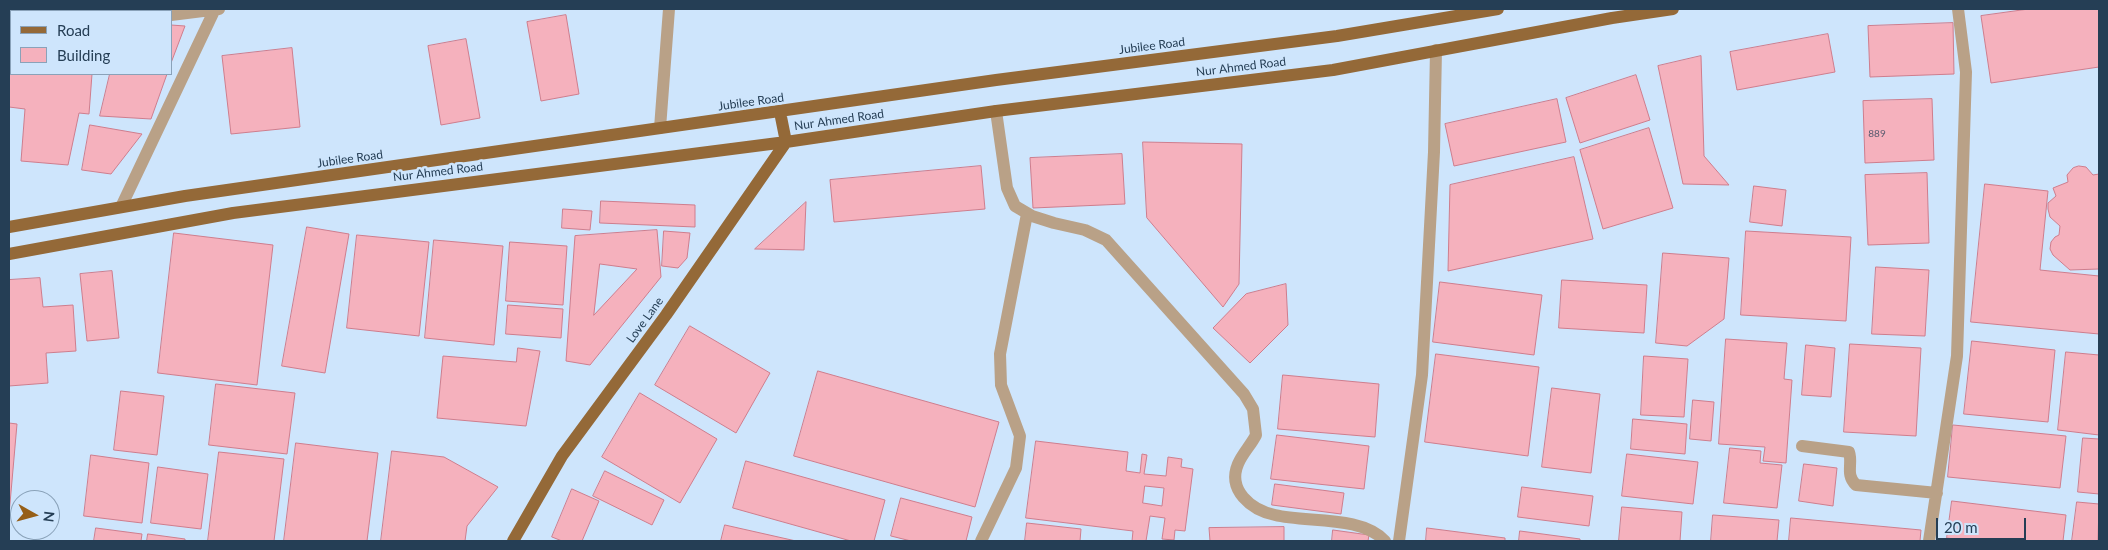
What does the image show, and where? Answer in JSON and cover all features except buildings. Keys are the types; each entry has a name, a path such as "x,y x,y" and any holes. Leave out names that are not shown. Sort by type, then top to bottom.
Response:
{"main road":[{"name":"Jubilee Road","path":"9,227 121,207 660,128 1006,78 1338,36 1498,9"},
{"name":"Nur Ahmed Road","path":"9,254 234,213 786,142 996,111 1333,70 1614,13 1673,9"},
{"path":"780,112 786,142"},
{"name":"Love Lane","path":"513,541 562,456 666,315 786,142"}],"street":[{"path":"172,14 217,9"},
{"path":"121,207 217,9"},
{"path":"660,128 669,9"},
{"path":"1929,541 1957,356 1966,72 1958,9"},
{"path":"1399,541 1422,375 1434,152 1436,50"},
{"path":"996,111 1007,188 1015,206 1028,214 1054,223 1085,230 1106,240 1244,394 1253,410 1256,435 1238,464 1235,477 1236,489 1247,502 1275,515 1362,527 1385,541"},
{"path":"981,541 1016,468 1020,436 1001,385 1000,354 1028,214"},
{"path":"1802,446 1849,452 1849,471 1852,481 1856,485 1937,493"}]}
